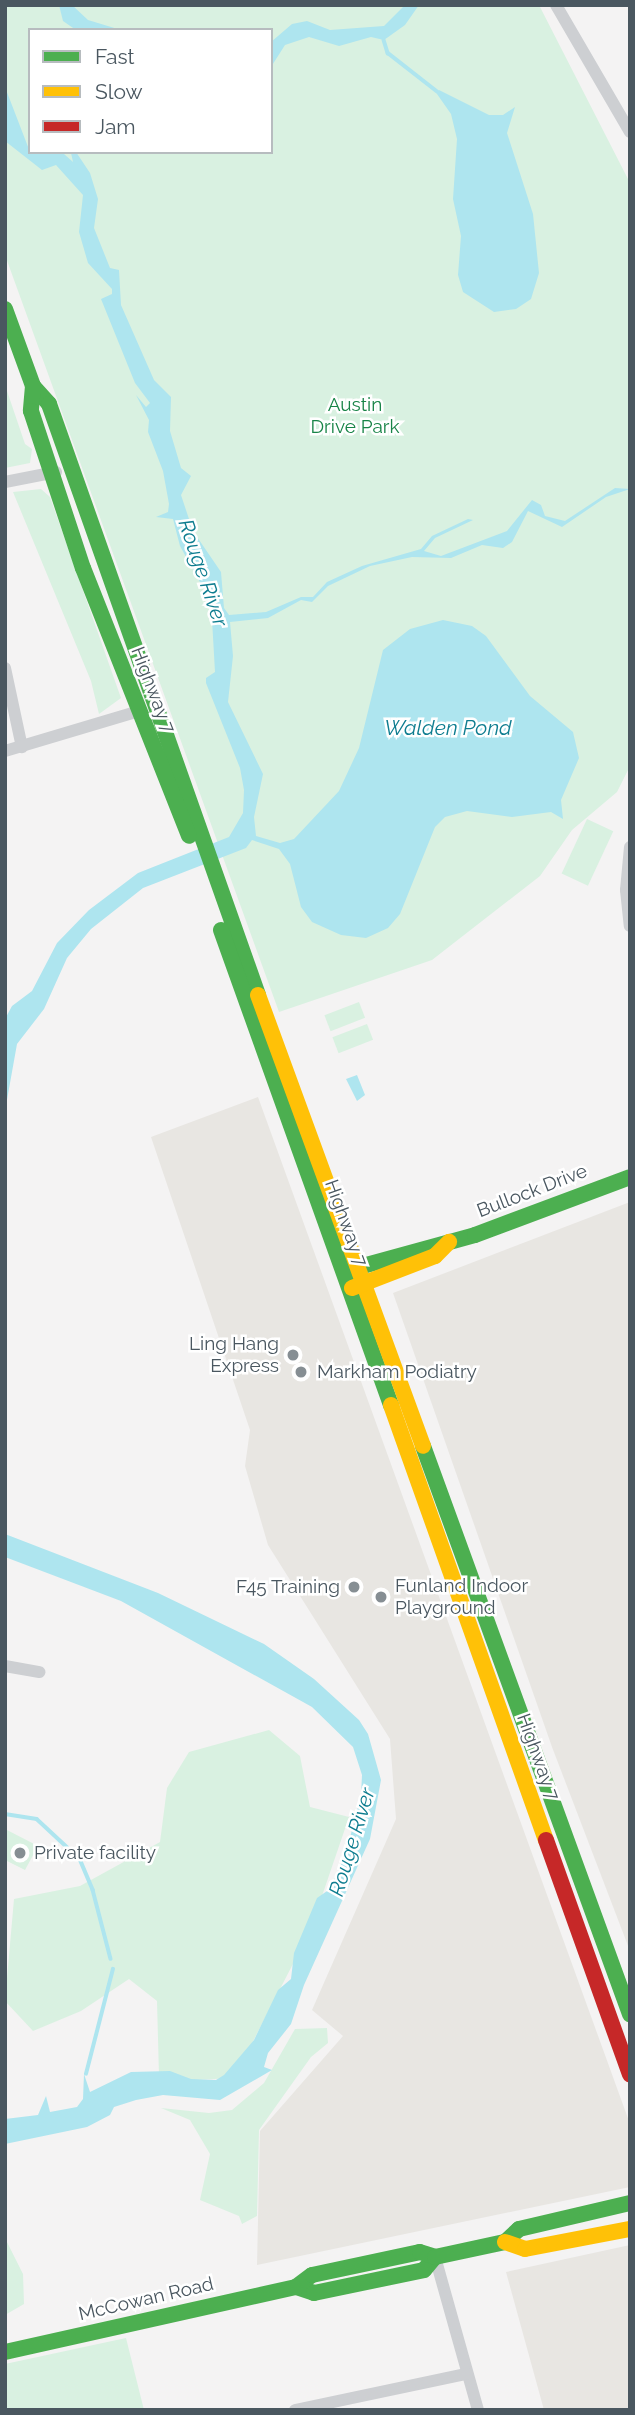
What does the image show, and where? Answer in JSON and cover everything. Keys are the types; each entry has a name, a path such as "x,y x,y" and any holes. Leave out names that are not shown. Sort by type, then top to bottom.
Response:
{"main road":[{"name":"Highway 7","path":"5,309 33,386 50,404 348,1289 630,2074"},
{"name":"Highway 7","path":"33,386 31,411 83,568 139,711 196,837"},
{"name":"Highway 7","path":"214,889 365,1283 630,2014"},
{"name":"Bullock Drive","path":"359,1267 430,1244 449,1242 630,1177"},
{"name":"Bullock Drive","path":"348,1289 435,1256 449,1242"},
{"name":"McCowan Road","path":"5,2352 296,2287 312,2274 420,2252 435,2257 505,2242 519,2229 630,2203"},
{"name":"McCowan Road","path":"505,2242 525,2249 630,2229"}],"street":[{"path":"556,5 630,132"},
{"path":"5,482 72,469"},
{"path":"5,668 22,747"},
{"path":"5,751 139,711"},
{"path":"630,847 626,890 630,926"},
{"path":"5,1666 39,1672"},
{"path":"435,2257 478,2410"},
{"path":"295,2410 466,2374"}],"shaded area":[{"path":"258,1097 630,2124 630,2187 257,2265 260,2131 343,2036 312,2010 396,1819 390,1739 268,1545 245,1466 250,1430 151,1137"},
{"path":"630,1202 630,1951 552,1747 393,1293"},
{"path":"630,2245 630,2410 544,2410 506,2272"}],"green space":[{"name":"Austin Drive Park","path":"5,5 539,5 629,181 630,766 617,792 572,830 540,876 432,960 279,1012 5,255"},
{"path":"5,385 25,444 32,449 30,463 5,468"},
{"path":"41,489 50,497 121,698 99,714 91,681 13,492"},
{"path":"587,819 613,831 588,886 562,873"},
{"path":"359,1002 365,1018 331,1031 324,1015"},
{"path":"367,1024 373,1040 339,1053 332,1037"},
{"path":"269,1730 300,1756 310,1807 349,1817 310,1931 234,2078 194,2080 159,2076 157,2001 129,1979 81,2011 33,2031 5,2001 14,1899 80,1886 160,1842 167,1788 189,1752"},
{"name":"Private facility","path":"5,1829 38,1846 25,1870 5,1860"},
{"path":"327,2028 328,2043 311,2057 259,2130 257,2216 242,2224 239,2216 200,2200 210,2154 190,2120 161,2108 209,2113 232,2110 264,2083 295,2029"},
{"path":"5,2238 23,2274 24,2304 5,2315"},
{"path":"126,2338 144,2410 5,2410 5,2364"}],"water":[{"path":"59,5 72,5 88,20 114,28 73,28 63,21"},
{"path":"405,5 419,5 405,25 384,40 371,37 339,46 309,37 285,45 273,64 273,40 292,24 307,21 330,30 384,26"},
{"name":"Walden Pond","path":"5,87 28,147 28,154 64,154 73,162 71,154 77,154 90,173 98,199 94,228 110,268 119,270 121,305 154,380 171,397 170,431 181,468 191,476 181,495 193,531 221,572 224,608 229,615 266,612 301,597 313,597 327,582 362,566 421,549 432,536 468,519 473,520 435,538 424,551 441,556 507,531 532,500 541,505 545,516 565,521 615,488 630,489 606,497 562,527 528,511 512,542 503,548 482,545 451,558 412,557 370,566 328,586 312,602 301,600 268,618 230,622 233,656 228,702 263,774 254,817 256,836 280,843 294,839 339,791 359,748 383,650 410,629 443,620 472,626 486,636 530,696 573,732 579,758 561,800 563,819 551,812 512,817 467,811 445,817 435,827 400,914 388,928 366,938 341,935 312,922 301,907 290,864 279,849 252,840 246,848 143,888 91,929 67,958 44,1009 17,1044 5,1111 5,1019 12,1006 32,991 57,943 89,910 138,873 229,837 243,813 244,790 240,768 206,683 206,678 215,672 211,602 180,546 173,519 156,517 168,512 169,504 163,471 148,432 149,420 136,395 146,407 150,403 135,383 101,299 112,294 112,289 88,263 79,232 83,195 56,165 42,170 5,141"},
{"path":"439,90 489,115 503,115 515,107 507,133 533,214 539,273 531,299 516,309 494,312 463,292 458,275 461,236 453,199 457,139 451,114 437,94"},
{"path":"357,1075 365,1095 357,1101 346,1079"},
{"name":"Rouge River","path":"5,1534 158,1593 264,1644 314,1679 359,1720 368,1734 381,1780 370,1839 304,1985 291,2024 268,2053 264,2067 272,2070 220,2100 163,2095 136,2100 114,2107 110,2115 87,2127 5,2144 5,2119 38,2115 46,2096 50,2112 77,2107 83,2099 84,2074 90,2092 131,2072 170,2071 191,2079 216,2080 224,2075 254,2040 278,1990 291,1979 294,1953 317,1898 330,1889 346,1853 361,1795 362,1775 353,1747 312,1707 121,1601 5,1557"}],"waterway":[{"path":"384,40 388,53 438,92"},
{"path":"5,1814 37,1819 80,1859 93,1890 111,1959"},
{"path":"86,2074 113,1969"}],"traffic: fast":[{"path":"5,309 33,386 49,404 258,995"},
{"path":"33,386 31,411 83,568 189,836"},
{"path":"221,930 391,1405"},
{"path":"359,1267 475,1235 630,1177"},
{"path":"423,1446 630,2014"},
{"path":"5,2352 296,2287 312,2275 420,2252 435,2257 505,2242 519,2229 630,2203"},
{"path":"296,2287 314,2293 424,2270 435,2257"}],"traffic: slow":[{"path":"258,995 423,1446"},
{"path":"352,1288 435,1256 449,1242"},
{"path":"391,1405 546,1840"},
{"path":"505,2242 525,2249 630,2229"}],"traffic: jam":[{"path":"546,1840 630,2074"}],"place":[{"name":"Ling Hang Express","path":"293,1355"},
{"name":"Markham Podiatry","path":"301,1372"},
{"name":"F45 Training","path":"354,1587"},
{"name":"Funland Indoor Playground","path":"381,1597"},
{"name":"Private facility","path":"20,1853"}]}
